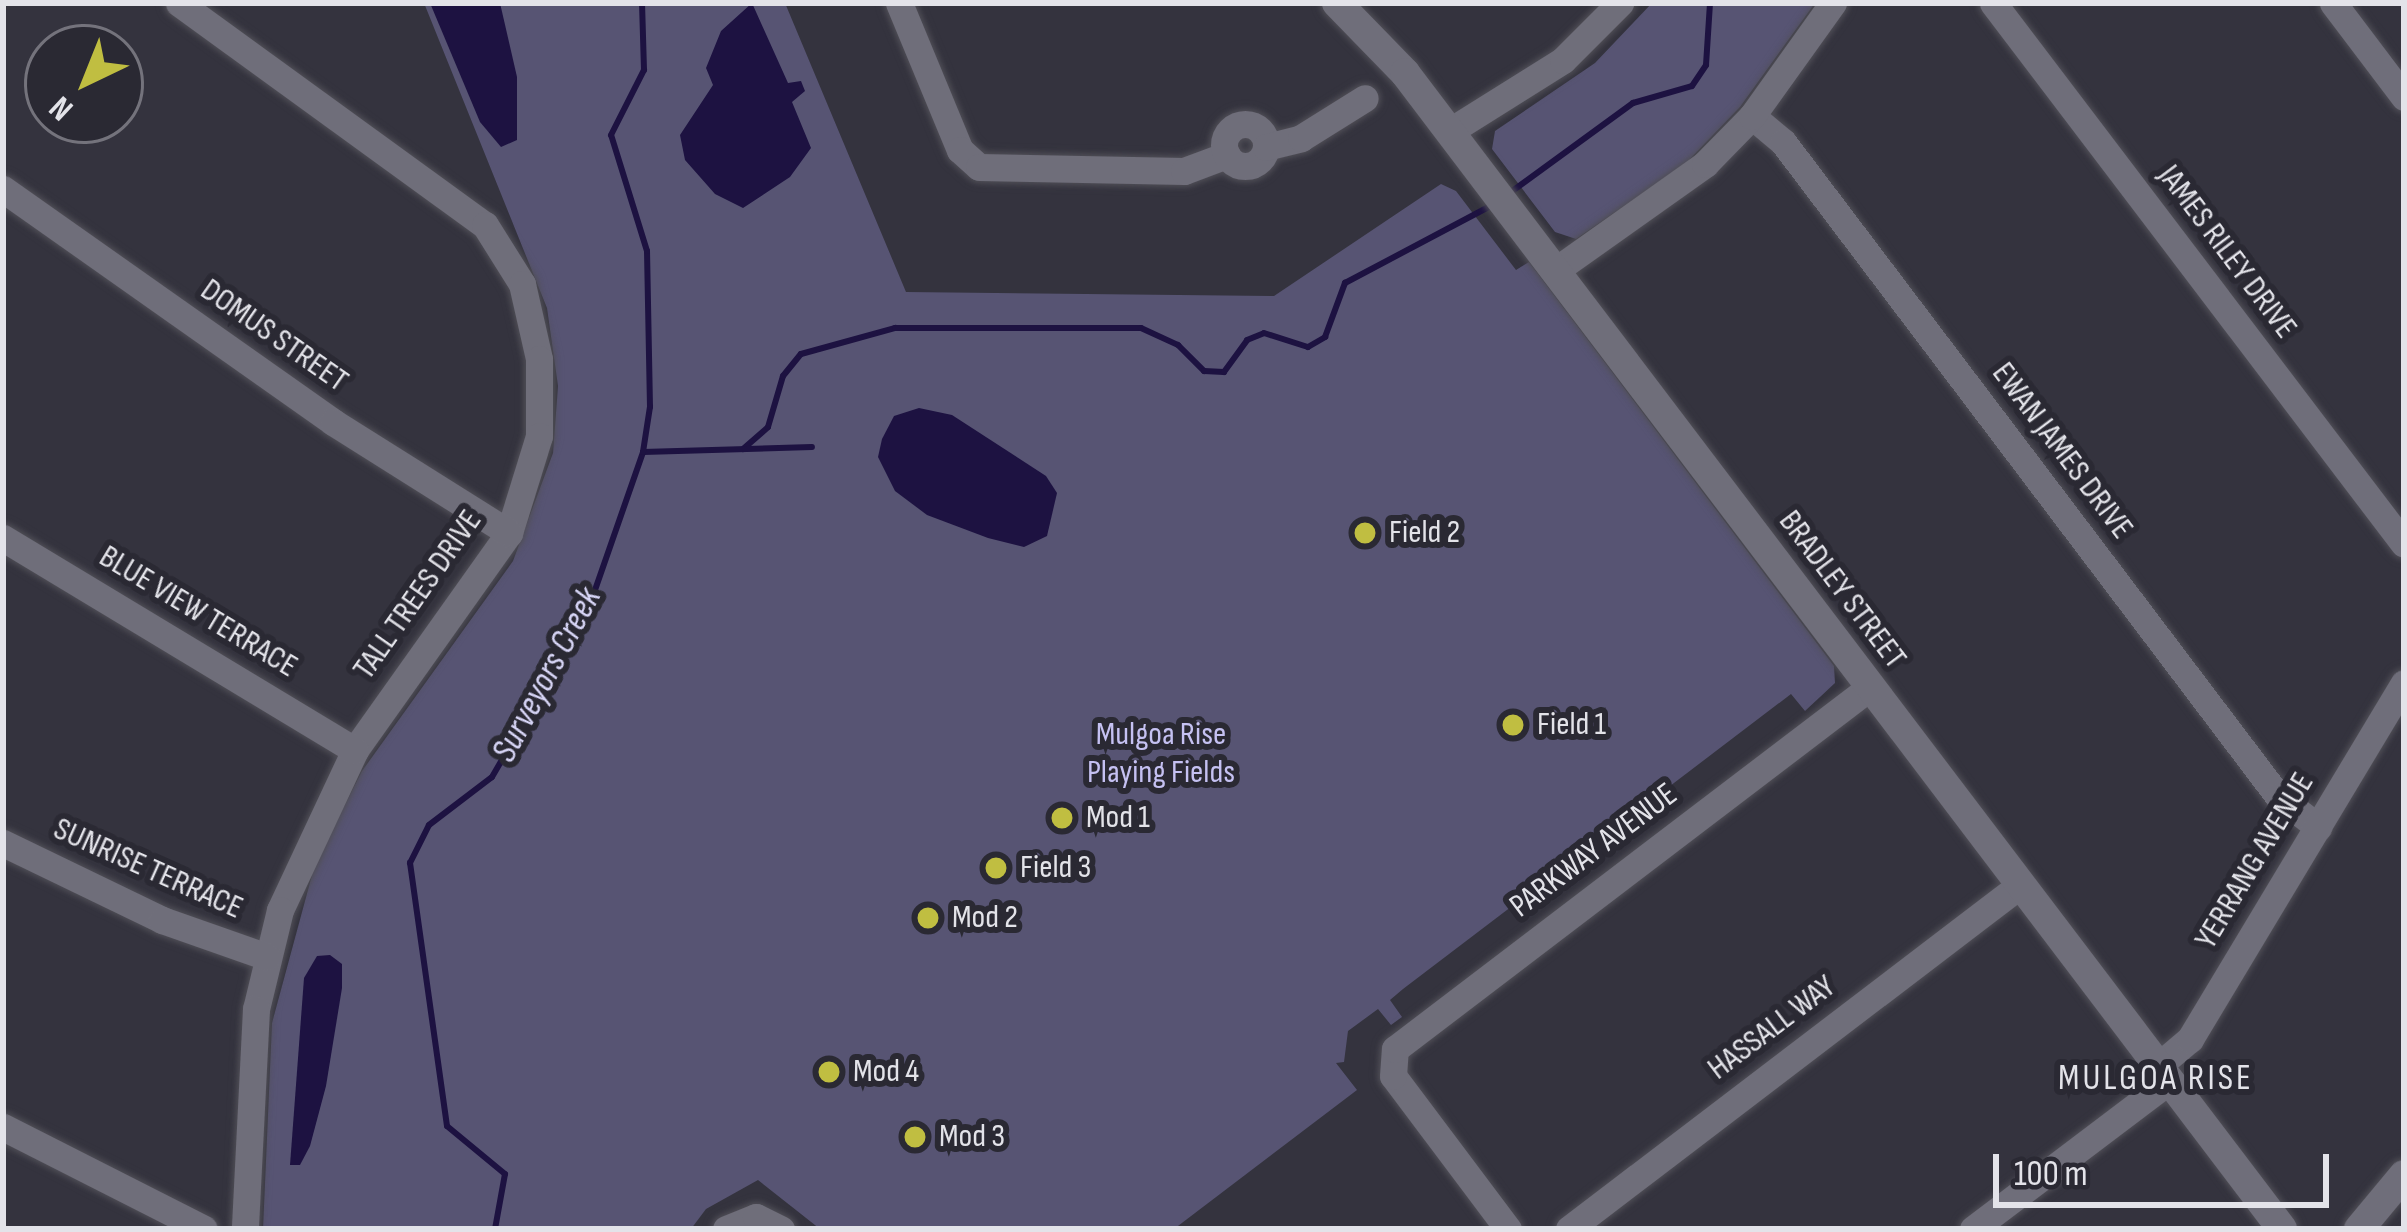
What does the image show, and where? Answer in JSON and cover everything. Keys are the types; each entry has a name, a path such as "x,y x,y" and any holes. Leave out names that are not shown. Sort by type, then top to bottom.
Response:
{"street":[{"name":"TALL TREES DRIVE","path":"179,3 459,203 506,252 535,325 540,401 531,472 509,533 355,750 304,845 266,957 249,1076 245,1229"},
{"path":"899,3 960,150 979,167 1184,171 1227,155 1250,165 1266,146 1301,138 1365,98"},
{"name":"BRADLEY STREET","path":"1336,3 1450,131 2282,1229"},
{"path":"1450,131 1563,60 1619,3"},
{"path":"1556,270 1673,193 1752,116 1833,3"},
{"name":"JAMES RILEY DRIVE","path":"1993,3 2404,544"},
{"path":"2333,3 2404,97"},
{"name":"EWAN JAMES DRIVE","path":"1752,116 1783,142 2278,796 2318,827"},
{"name":"DOMUS STREET","path":"3,189 333,422 509,533"},
{"name":"BLUE VIEW TERRACE","path":"3,538 355,750"},
{"name":"YERRANG AVENUE","path":"1973,1229 2163,1074 2190,1039 2404,683"},
{"name":"PARKWAY AVENUE","path":"1508,1229 1399,1086 1390,1063 1404,1040 1870,687"},
{"name":"SUNRISE TERRACE","path":"3,843 162,920 266,957"},
{"name":"HASSALL WAY","path":"1569,1229 2020,885"},
{"path":"3,1127 204,1229"},
{"path":"2359,1229 2404,1175"},
{"path":"726,1229 748,1217 781,1229"}],"green space":[{"name":"Mulgoa Rise Playing Fields","path":"424,3 785,3 906,292 1274,296 1441,184 1456,191 1516,270 1529,262 1834,666 1835,683 1805,711 1791,694 1403,989 1390,1000 1402,1017 1391,1025 1378,1009 1348,1031 1344,1062 1336,1063 1357,1090 1174,1229 820,1229 758,1180 706,1209 691,1229 263,1229 272,1023 315,864 362,771 513,561 553,453 558,386 547,308"},
{"path":"1652,3 1815,3 1740,107 1686,163 1576,239 1555,232 1492,149 1495,131 1595,63"}],"shaded area":[{"path":"430,3 500,3 517,77 517,140 501,147 480,122"},
{"path":"752,3 788,83 801,81 805,91 792,102 811,148 790,177 743,208 715,194 685,160 680,135 713,85 706,68 721,31"},
{"path":"919,408 952,415 1046,476 1057,493 1047,536 1024,547 988,538 927,515 895,491 878,457 882,439 894,416"},
{"path":"330,955 342,964 342,988 326,1086 310,1146 300,1165 290,1165 304,978 317,956"}],"waterway":[{"name":"Surveyors Creek","path":"495,1229 505,1174 447,1126 410,863 429,825 492,777 587,613 643,452 650,407 647,251 611,135 644,70 642,3"},
{"path":"1511,192 1633,103 1692,86 1706,65 1710,3"},
{"path":"743,449 768,427 783,376 801,354 895,328 1141,328 1178,345 1204,371 1224,372 1247,340 1264,333 1308,347 1325,337 1345,283 1496,203"},
{"path":"643,452 812,447"}],"place":[{"name":"Field 2","path":"1365,533"},
{"name":"Field 1","path":"1513,725"},
{"name":"Mod 1","path":"1062,818"},
{"name":"Field 3","path":"996,868"},
{"name":"Mod 2","path":"928,918"},
{"name":"Mod 4","path":"829,1072"},
{"name":"Mod 3","path":"915,1137"}],"district":[{"name":"MULGOA RISE","path":"2156,1079"}]}
